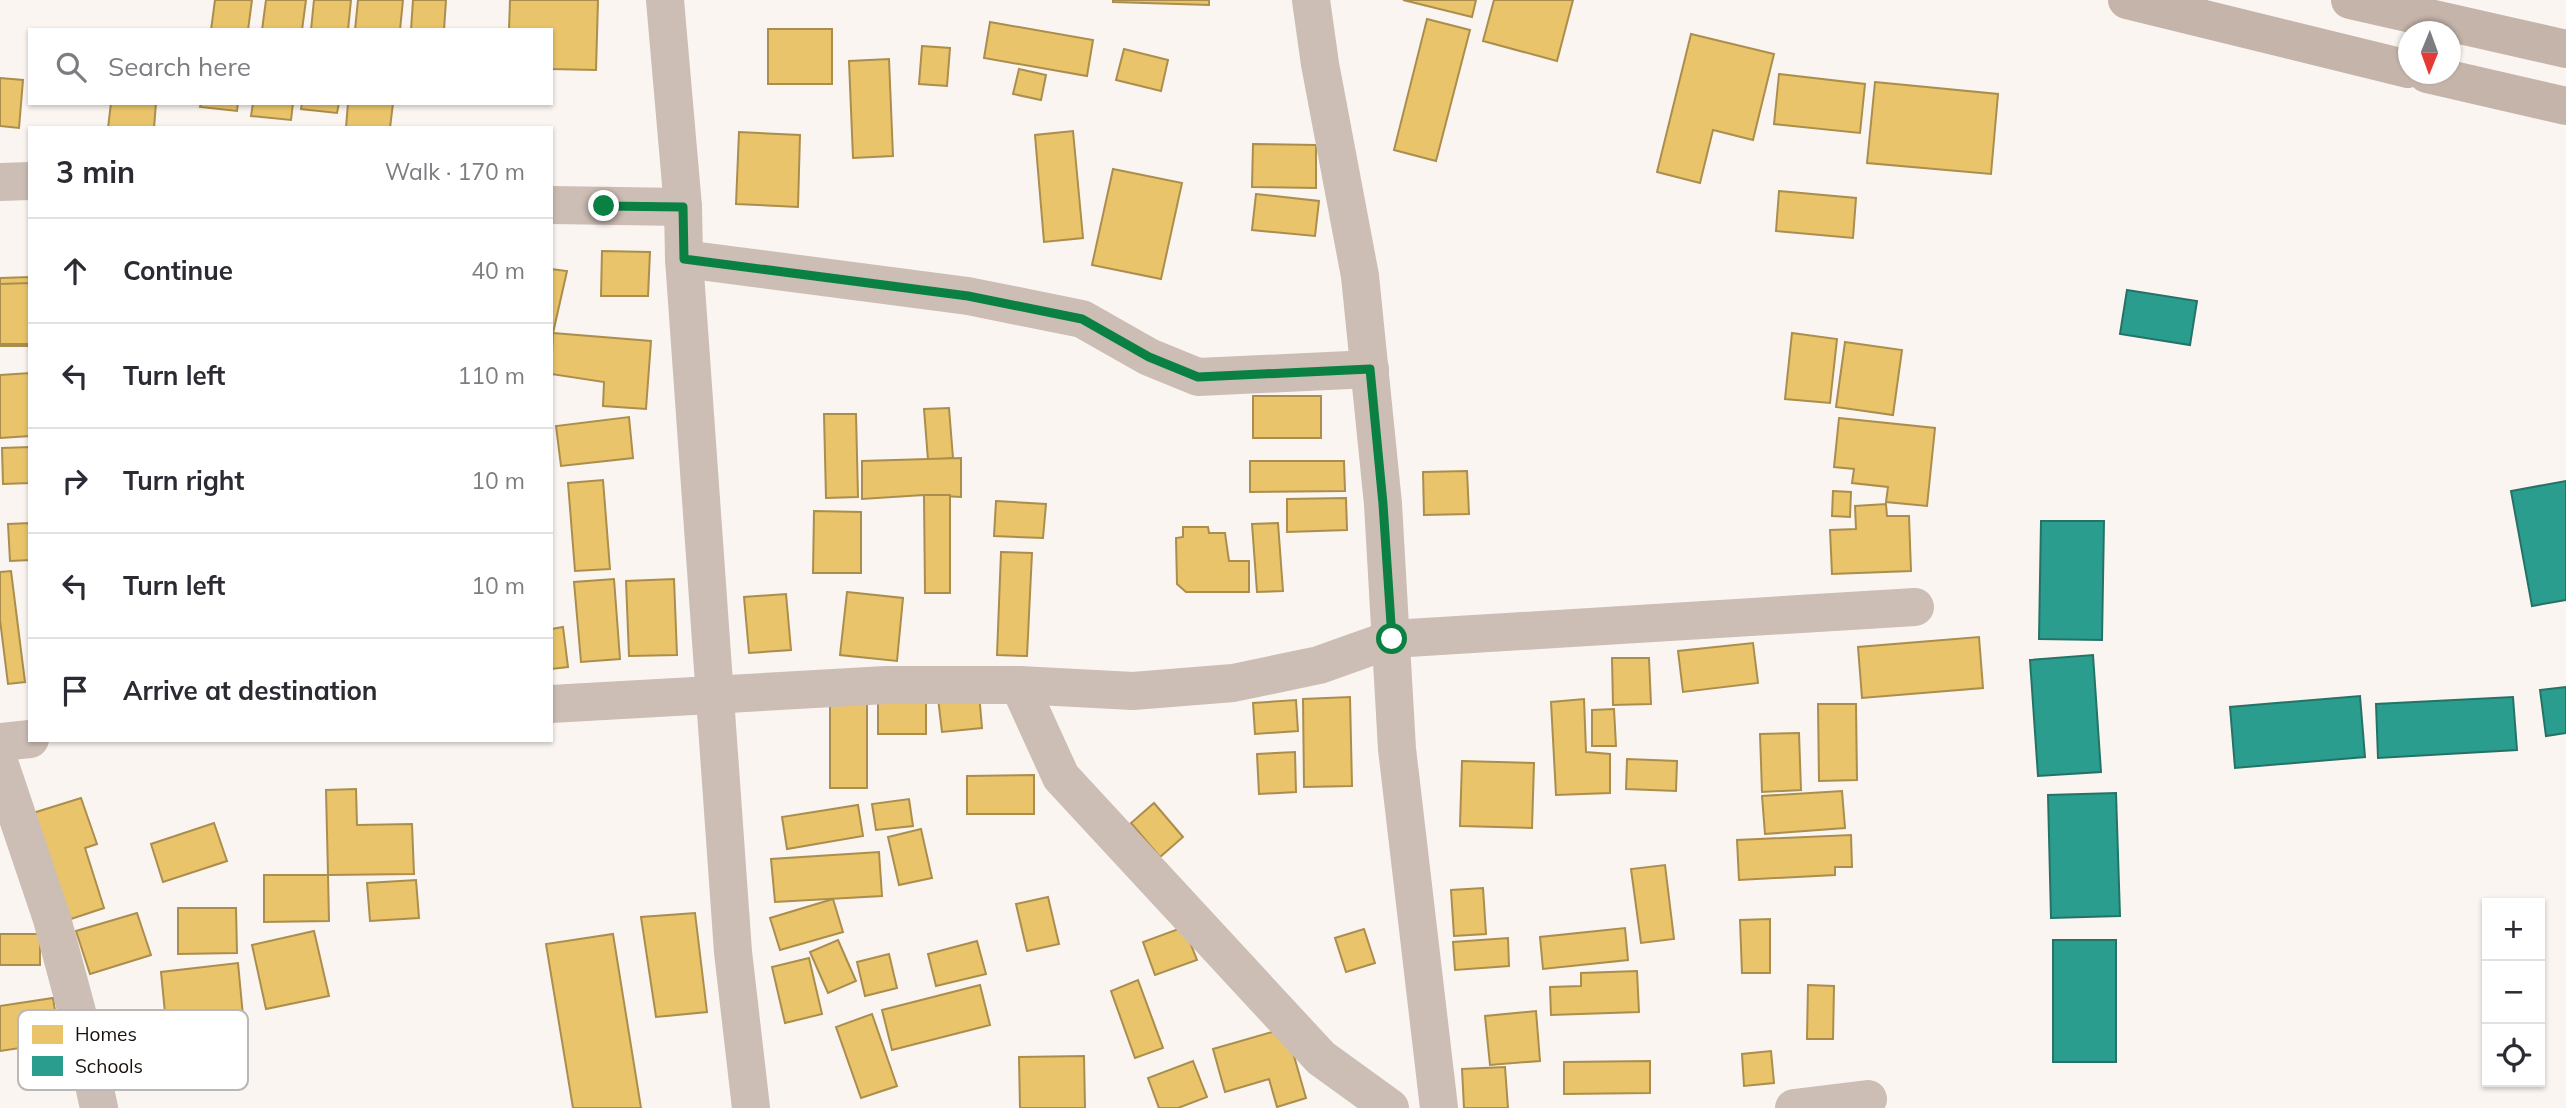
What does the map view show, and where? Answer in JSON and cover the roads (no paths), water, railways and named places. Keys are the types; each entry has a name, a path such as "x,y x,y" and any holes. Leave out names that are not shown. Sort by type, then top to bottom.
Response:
{"main road":[{"path":"2127,0 2398,66"},
{"path":"2350,0 2398,6 2566,49"},
{"path":"2461,82 2566,106"}],"street":[{"path":"665,0 683,207 684,259 733,952 751,1108"},
{"path":"1311,0 1320,64 1360,276 1383,504 1397,749 1438,1108"},
{"path":"0,181 28,181"},
{"path":"553,205 683,207"},
{"path":"684,259 968,296 1082,319 1149,357 1198,377 1370,369"},
{"path":"553,704 886,685 1019,685 1133,691 1233,683 1319,665 1392,639 1915,607"},
{"path":"1019,685 1061,777 1321,1058 1390,1108"},
{"path":"0,742 28,739"},
{"path":"0,765 52,919 76,1010"},
{"path":"95,1090 99,1108"},
{"path":"1794,1108 1868,1099"}]}
